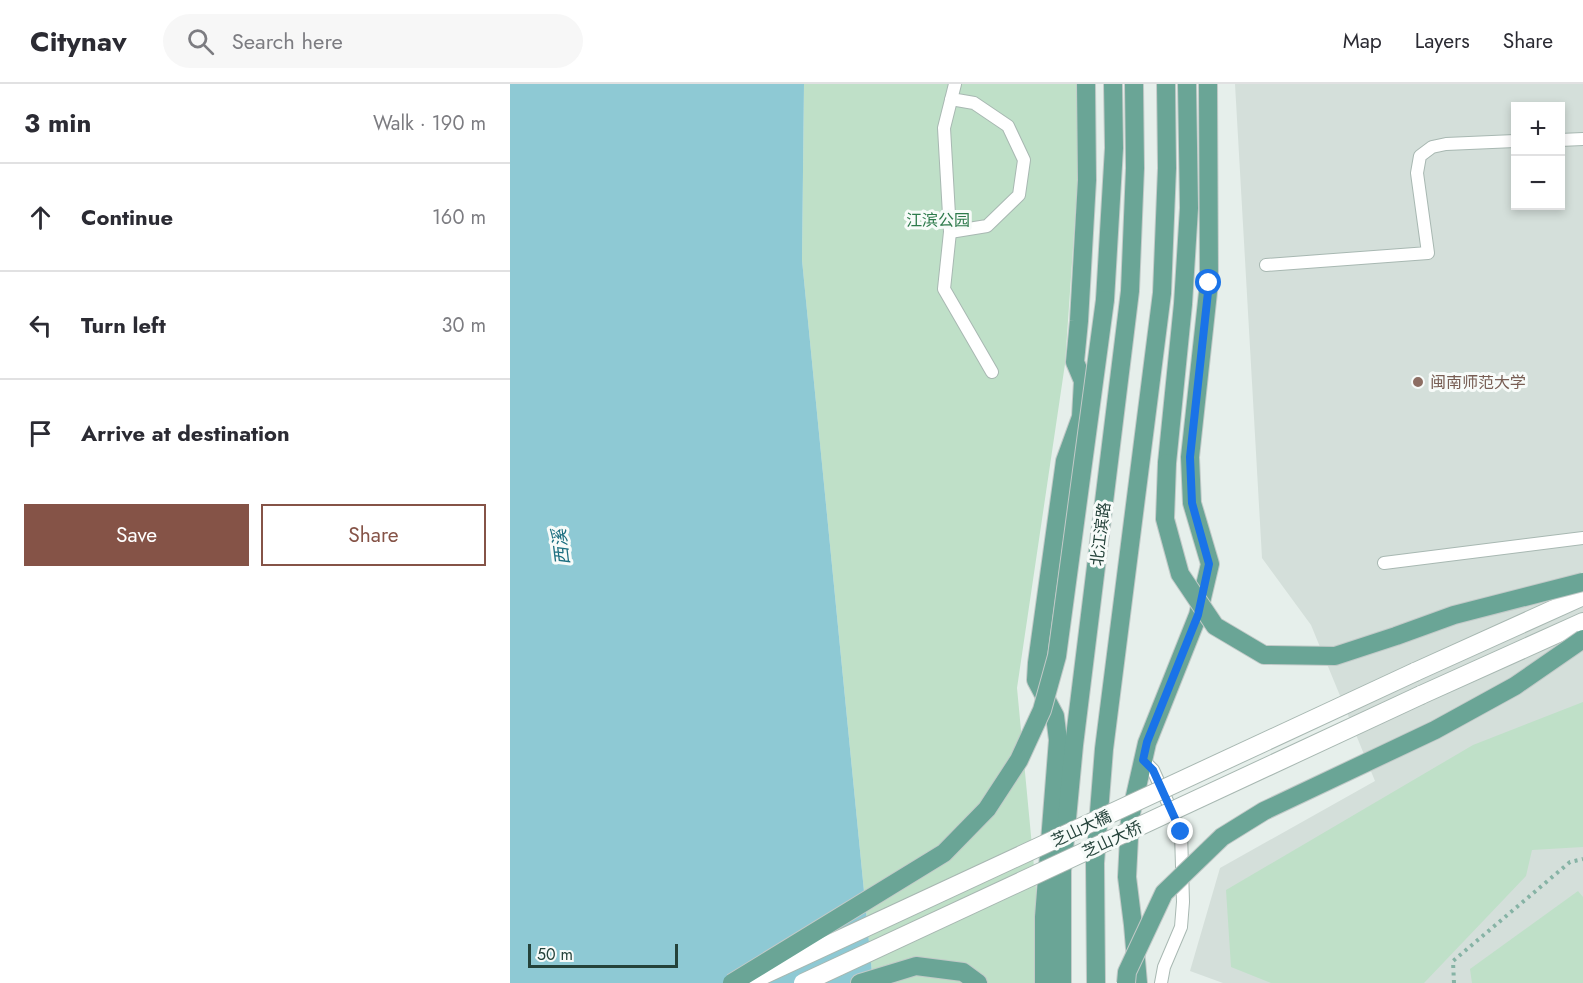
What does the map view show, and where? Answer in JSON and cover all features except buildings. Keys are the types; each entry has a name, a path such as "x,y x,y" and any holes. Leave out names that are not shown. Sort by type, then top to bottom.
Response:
{"main road":[{"path":"1044,983 1044,917 1058,740 1056,716 1036,681 1038,652 1065,461 1081,417 1083,381 1076,362 1087,180 1086,84"},
{"path":"732,983 944,853 987,808 1019,760 1041,710 1057,656 1105,300 1114,148 1113,84"},
{"name":"北江滨路","path":"1062,983 1062,871 1074,745 1130,291 1135,168 1134,84"},
{"name":"北江滨路","path":"1096,983 1095,863 1104,748 1162,293 1167,168 1166,84"},
{"path":"1187,84 1189,208 1183,304 1167,463 1165,519 1180,574 1215,626 1264,655 1335,656 1454,615 1583,582"},
{"path":"1138,983 1134,925 1127,877 1130,818 1147,742 1198,615 1209,564 1192,503 1190,457 1209,283 1208,84"},
{"path":"1126,983 1127,972 1164,893 1222,837 1264,811 1435,730 1515,686 1583,639"},
{"path":"860,983 916,966 963,972 978,983"}],"street":[{"name":"芝山大橋","path":"746,983 1583,596"},
{"name":"芝山大桥","path":"803,983 1583,622"}],"lane":[{"path":"955,84 944,128 950,232 944,289 992,372"},
{"path":"950,232 987,226 1019,195 1024,160 1008,126 974,103 951,99"},
{"path":"1565,140 1583,139"},
{"path":"1266,265 1428,252 1417,173 1420,156 1432,147 1446,144 1511,141"},
{"path":"1384,563 1583,538"},
{"path":"1143,760 1153,770 1181,832 1183,902 1181,927 1164,967 1161,983"}],"path":[{"path":"1454,983 1453,961 1570,862 1583,859"}],"shaded area":[{"name":"闽南师范大学","path":"1235,84 1583,84 1583,983 1223,983 1190,971 1220,868 1375,781 1311,625 1262,558"}],"green space":[{"name":"江滨公园","path":"804,84 1077,84 1077,190 1065,364 1017,688 1045,983 873,983 802,260"},
{"path":"1583,702 1583,847 1532,850 1526,876 1424,983 1271,983 1231,967 1226,890 1473,745"},
{"path":"1578,891 1583,897 1583,983 1472,983 1470,969"}],"water":[{"name":"西溪","path":"510,84 804,84 802,260 873,983 510,983"}],"place":[{"name":"闽南师范大学","path":"1418,382"}],"route":[{"path":"1181,832 1153,770 1143,760 1147,742 1198,615 1209,564 1192,503 1190,457 1209,283"}]}
